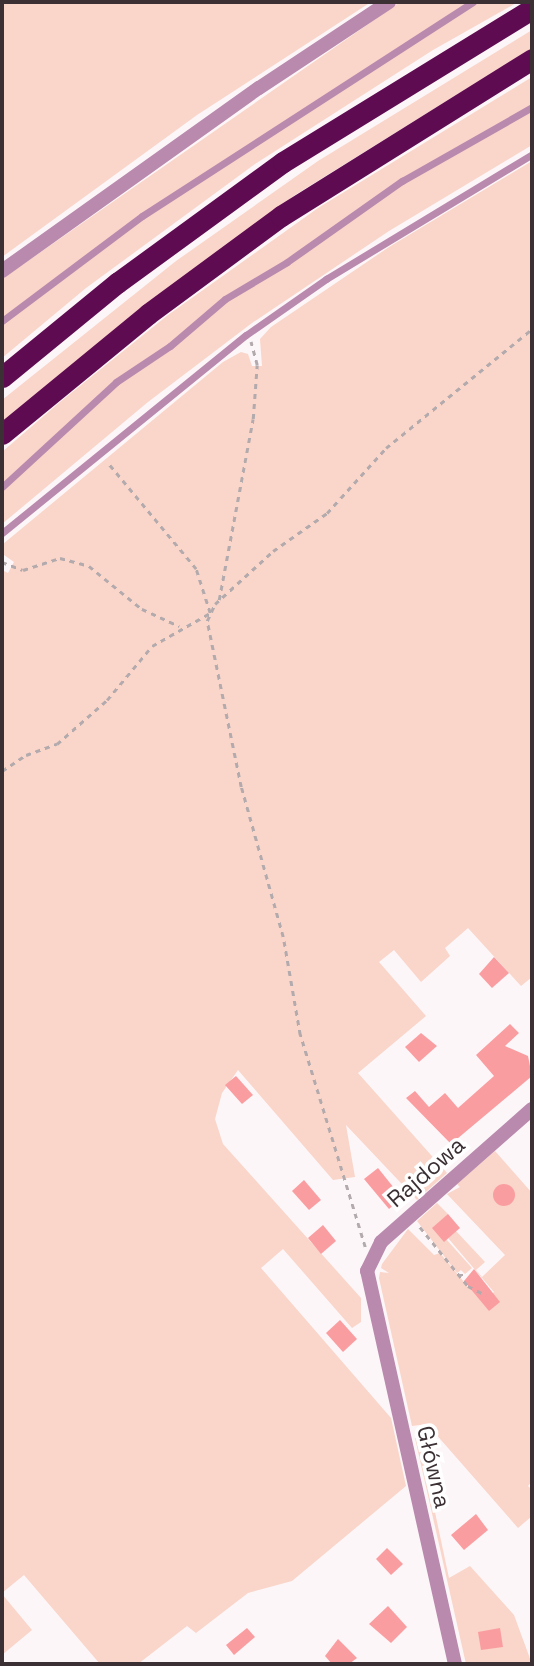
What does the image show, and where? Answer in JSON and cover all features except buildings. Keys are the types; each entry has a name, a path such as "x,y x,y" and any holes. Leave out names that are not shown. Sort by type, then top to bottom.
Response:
{"highway":[{"path":"2,377 117,283 283,162 532,9"},
{"path":"2,434 128,329 272,223 390,144 532,59"}],"street":[{"path":"2,271 259,88 389,2"},
{"name":"Rajdowa","path":"372,1253 532,1109"},
{"name":"Główna","path":"372,1253 368,1279 454,1664"}],"lane":[{"path":"2,321 142,216 473,2"},
{"path":"2,487 116,382 170,346 225,299 287,262 402,181 532,107"},
{"path":"2,533 99,451 246,335 337,272 532,154"}],"path":[{"path":"372,1253 359,1237 300,1035 283,937 241,787 207,631 210,613 219,600 279,546 327,513 386,448 532,329"},
{"path":"219,600 253,419 257,365 255,349 246,335"},
{"path":"99,451 196,569 210,613"},
{"path":"2,562 23,570 60,558 89,566 142,609 179,626"},
{"path":"2,771 26,755 58,744 107,700 152,646 179,626 210,613"},
{"path":"411,1216 470,1288 486,1295"},
{"path":"458,1275 466,1275"}],"shaded area":[{"path":"2,2 371,2 197,115 2,257"},
{"path":"400,2 518,2 433,50 255,164 86,288 2,358 2,279"},
{"path":"532,30 532,48 295,195 2,422 2,400 176,261 318,161"},
{"path":"532,77 532,145 389,231 252,323 148,402 2,524 2,452 60,402 168,315 318,208"},
{"path":"532,161 532,977 521,986 468,928 445,948 450,956 421,982 394,950 379,962 426,1016 358,1073 447,1173 417,1200 346,1125 355,1177 333,1180 238,1070 222,1093 215,1119 223,1144 361,1298 361,1322 352,1328 283,1249 261,1268 391,1418 406,1486 292,1581 248,1593 196,1633 187,1626 138,1664 100,1664 24,1575 2,1593 2,570 8,573 14,562 4,555 3,544 223,362 241,352 248,354 252,366 262,366 260,339 271,327 389,247"},
{"path":"495,1151 532,1193 532,1481 528,1486 532,1490 532,1516 518,1528 427,1424 412,1426 379,1278 380,1272 389,1273 381,1268 382,1264 408,1229 434,1255 440,1253 469,1288 489,1297 494,1292 448,1238 456,1231 485,1262 476,1270 482,1277 505,1255 447,1194 460,1187 457,1184"},
{"path":"437,1203 448,1214 446,1239 472,1268 465,1274 461,1270 457,1273 417,1221"},
{"path":"419,1437 449,1578 470,1566 514,1615 532,1664 466,1664 415,1438"},
{"path":"2,1594 32,1630 2,1655"}]}
